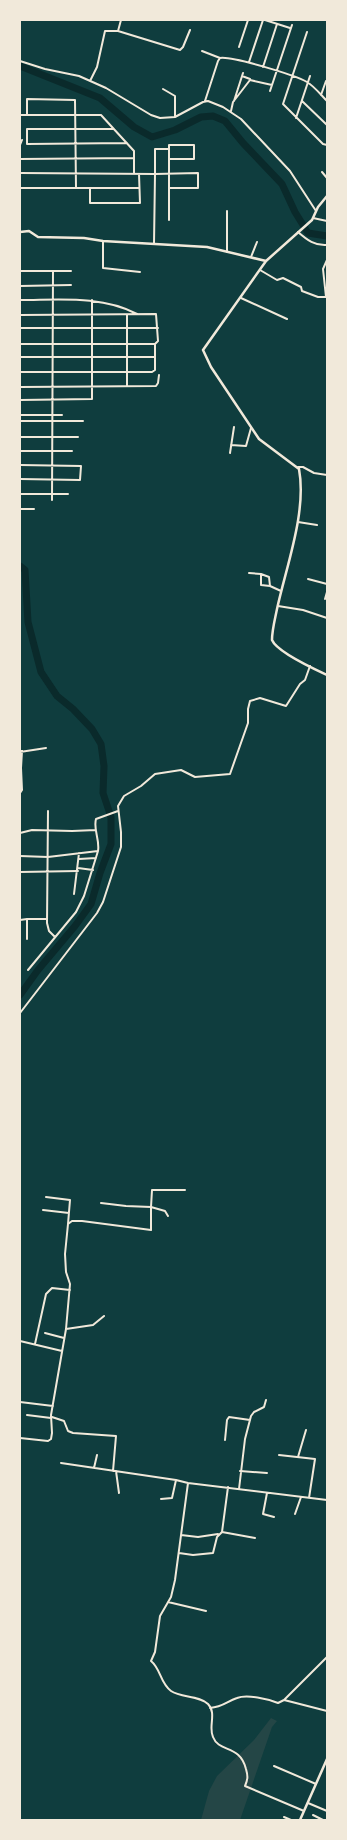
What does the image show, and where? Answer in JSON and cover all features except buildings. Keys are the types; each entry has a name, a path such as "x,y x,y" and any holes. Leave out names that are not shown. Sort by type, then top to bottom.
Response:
{"street":[{"path":"118,31 121,20"},
{"path":"239,47 248,20"},
{"path":"249,63 264,20 291,28"},
{"path":"262,67 277,24"},
{"path":"270,92 292,25"},
{"path":"90,80 97,67 105,30 118,31 180,50 183,47 190,30"},
{"path":"307,32 283,104 323,144 327,145"},
{"path":"202,51 220,58 233,58 292,76 307,82 327,101"},
{"path":"205,101 220,58"},
{"path":"20,61 90,80 151,115 164,119 175,117 200,102 205,101 231,111 241,119 290,172 316,211"},
{"path":"231,111 242,74 250,80 272,85"},
{"path":"296,118 310,76"},
{"path":"233,102 250,80"},
{"path":"321,95 326,81"},
{"path":"162,89 175,96 175,117"},
{"path":"27,115 27,99 74,100 76,114 76,188"},
{"path":"302,101 327,125"},
{"path":"20,115 101,115 134,151 134,174"},
{"path":"114,129 27,130 27,144 127,144"},
{"path":"20,145 22,140"},
{"path":"169,159 194,159 194,145 169,145 169,149 169,159 169,220"},
{"path":"154,244 155,149 169,149"},
{"path":"20,159 134,158"},
{"path":"322,172 327,178"},
{"path":"20,173 198,173 198,188 169,188"},
{"path":"90,188 90,203 140,203 139,174"},
{"path":"20,188 140,188"},
{"path":"327,196 312,219 266,261 203,350 211,367 259,439 298,467 303,467 314,473 327,475"},
{"path":"227,211 228,252"},
{"path":"312,219 327,222"},
{"path":"20,232 29,231 38,237 84,238 103,241 207,246 266,261"},
{"path":"300,231 315,243 327,246"},
{"path":"103,241 103,268 140,272"},
{"path":"250,257 257,242"},
{"path":"260,270 277,280 283,278 301,287 302,291 318,297 326,297 323,269 327,260"},
{"path":"20,271 71,271"},
{"path":"52,500 53,271"},
{"path":"20,286 71,286"},
{"path":"241,298 287,319"},
{"path":"20,300 92,300 127,310 138,315"},
{"path":"20,400 90,400 92,398 92,300"},
{"path":"20,314 156,314 158,328 158,341 155,344 154,371 20,372"},
{"path":"127,315 127,386"},
{"path":"20,328 158,328"},
{"path":"20,344 155,344"},
{"path":"20,357 155,357"},
{"path":"20,387 156,386 159,375"},
{"path":"20,415 62,415"},
{"path":"20,421 83,421"},
{"path":"230,453 234,426"},
{"path":"231,445 246,446 251,428"},
{"path":"20,437 78,437"},
{"path":"20,451 72,451"},
{"path":"20,465 81,466 80,480 20,479"},
{"path":"298,467 300,490 298,522 281,591 272,636 273,642 295,659 327,675"},
{"path":"20,494 68,494"},
{"path":"20,509 34,509"},
{"path":"298,522 317,525"},
{"path":"249,573 269,576 270,586"},
{"path":"261,574 261,585 270,586 281,591"},
{"path":"308,579 327,584"},
{"path":"324,599 327,592"},
{"path":"278,606 303,610 327,618"},
{"path":"20,1013 97,914 121,847 118,806 124,796 141,786 155,774 181,770 193,776 225,776 230,774 248,723 248,709 250,701 260,698 286,706 300,684 305,680 310,666"},
{"path":"20,793 22,790 21,752 46,748"},
{"path":"48,811 47,919 49,932 55,937"},
{"path":"28,970 78,907 84,896 98,851 96,819 118,811"},
{"path":"20,833 32,830 96,830"},
{"path":"20,856 48,857 98,851"},
{"path":"74,894 74,883 78,869 79,853"},
{"path":"79,859 96,858"},
{"path":"20,872 78,869 93,870"},
{"path":"27,919 28,939"},
{"path":"20,920 47,919"},
{"path":"68,1224 72,1221 82,1221 151,1230 150,1207 151,1194 154,1189 185,1190"},
{"path":"20,1438 49,1441 52,1433 53,1406 66,1329 70,1284 66,1272 65,1254 70,1200 46,1197"},
{"path":"101,1203 150,1207 165,1211 168,1216"},
{"path":"43,1210 69,1213"},
{"path":"35,1344 46,1294 52,1288 70,1290"},
{"path":"66,1329 93,1325 104,1316"},
{"path":"45,1333 64,1338"},
{"path":"20,1341 62,1351"},
{"path":"238,1489 245,1439 250,1420 254,1412 264,1407 266,1400"},
{"path":"20,1402 53,1406"},
{"path":"27,1415 64,1421 68,1431 73,1433 116,1436 112,1471"},
{"path":"225,1440 227,1420 229,1417 250,1420"},
{"path":"298,1457 306,1430"},
{"path":"94,1468 97,1455"},
{"path":"279,1456 315,1459 308,1498"},
{"path":"62,1463 188,1483 327,1500"},
{"path":"116,1471 119,1493"},
{"path":"240,1471 267,1473"},
{"path":"161,1499 172,1498 176,1480"},
{"path":"188,1483 175,1580 171,1597 160,1616 155,1652 151,1661 157,1666 161,1679 166,1687 173,1692 207,1703 210,1708 212,1734 214,1739 217,1743 239,1754 242,1758 248,1779 245,1786 304,1811"},
{"path":"222,1532 228,1488"},
{"path":"267,1493 263,1514 274,1517"},
{"path":"295,1514 301,1497"},
{"path":"181,1535 198,1537 222,1532 254,1538"},
{"path":"178,1553 193,1555 213,1553 218,1534"},
{"path":"168,1602 206,1611"},
{"path":"210,1708 220,1707 240,1697 267,1698 278,1703 284,1700 327,1657"},
{"path":"284,1700 327,1711"},
{"path":"300,1820 327,1759"},
{"path":"274,1766 316,1784"},
{"path":"308,1803 327,1811"},
{"path":"313,1815 323,1820"},
{"path":"284,1817 291,1820"}],"shaded area":[{"path":"271,1718 277,1721 272,1727 240,1820 201,1820 209,1791 217,1776 254,1740"}],"waterway":[{"path":"20,66 100,98 134,127 152,137 175,130 201,117 213,116 225,121 243,143 282,184 295,212 308,233 327,236"},
{"path":"20,566 25,570 28,622 41,672 57,696 73,709 92,729 101,744 104,766 103,793 111,817 111,844 100,873 91,904 20,995"}]}
